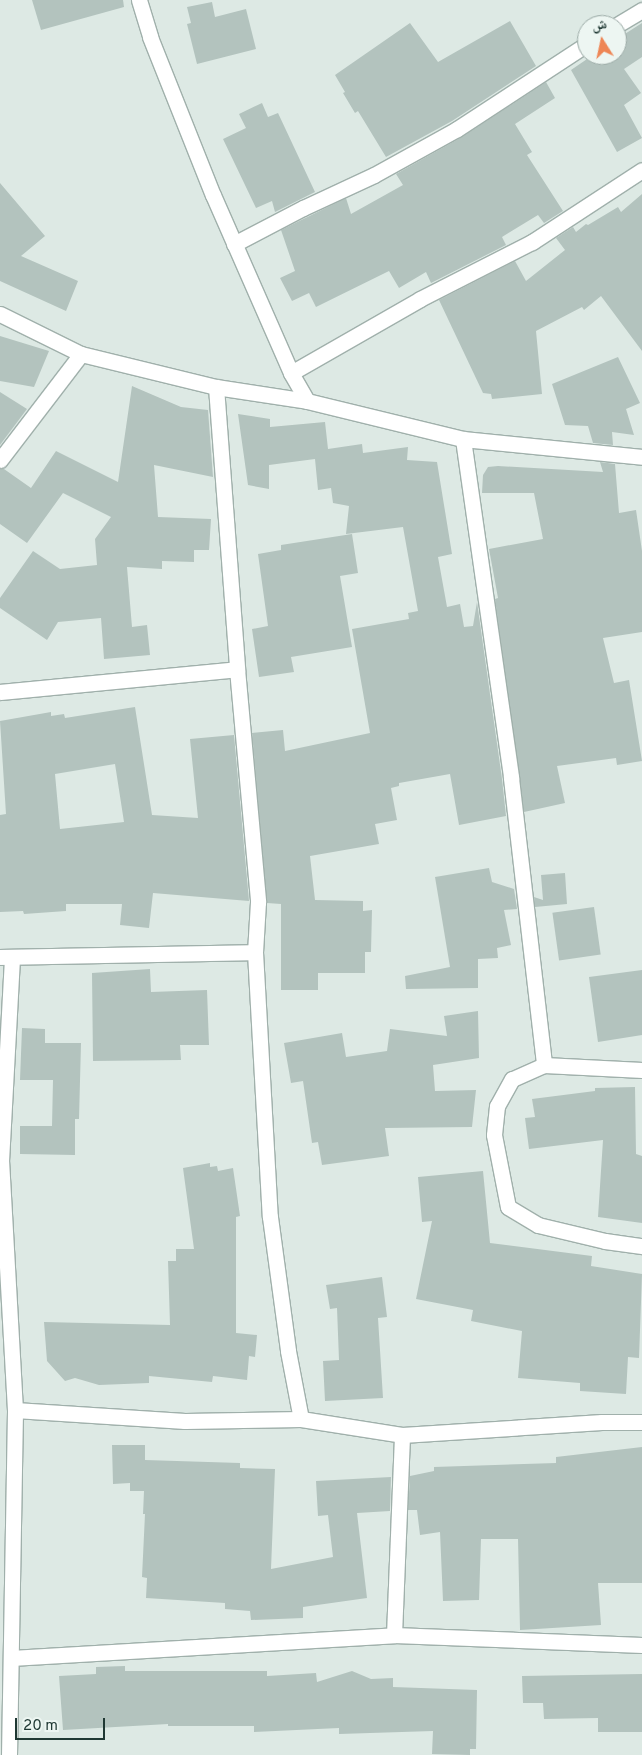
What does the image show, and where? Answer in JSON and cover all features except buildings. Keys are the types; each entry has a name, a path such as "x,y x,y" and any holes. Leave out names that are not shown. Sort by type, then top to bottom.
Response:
{"street":[{"path":"139,0 150,37 234,244 291,373 307,402"},
{"path":"627,19 642,10"},
{"path":"234,244 303,208 374,175 458,129 577,51"},
{"path":"291,373 420,299 532,242 642,170"},
{"path":"0,314 81,354 216,387 307,402 463,439 642,457"},
{"path":"0,460 81,354"},
{"path":"216,387 237,669 258,902 255,952 270,1217 288,1350 301,1419"},
{"path":"463,439 511,778 544,1065"},
{"path":"0,692 237,669"},
{"path":"8,1755 15,1410 1,1162 6,957 255,952"},
{"path":"642,1070 544,1065 512,1079 497,1106 494,1135 508,1207 538,1225 605,1241 642,1246"},
{"path":"15,1410 186,1421 301,1419 402,1435 602,1422 642,1422"},
{"path":"394,1636 402,1435"},
{"path":"10,1658 394,1636 642,1645"}]}
